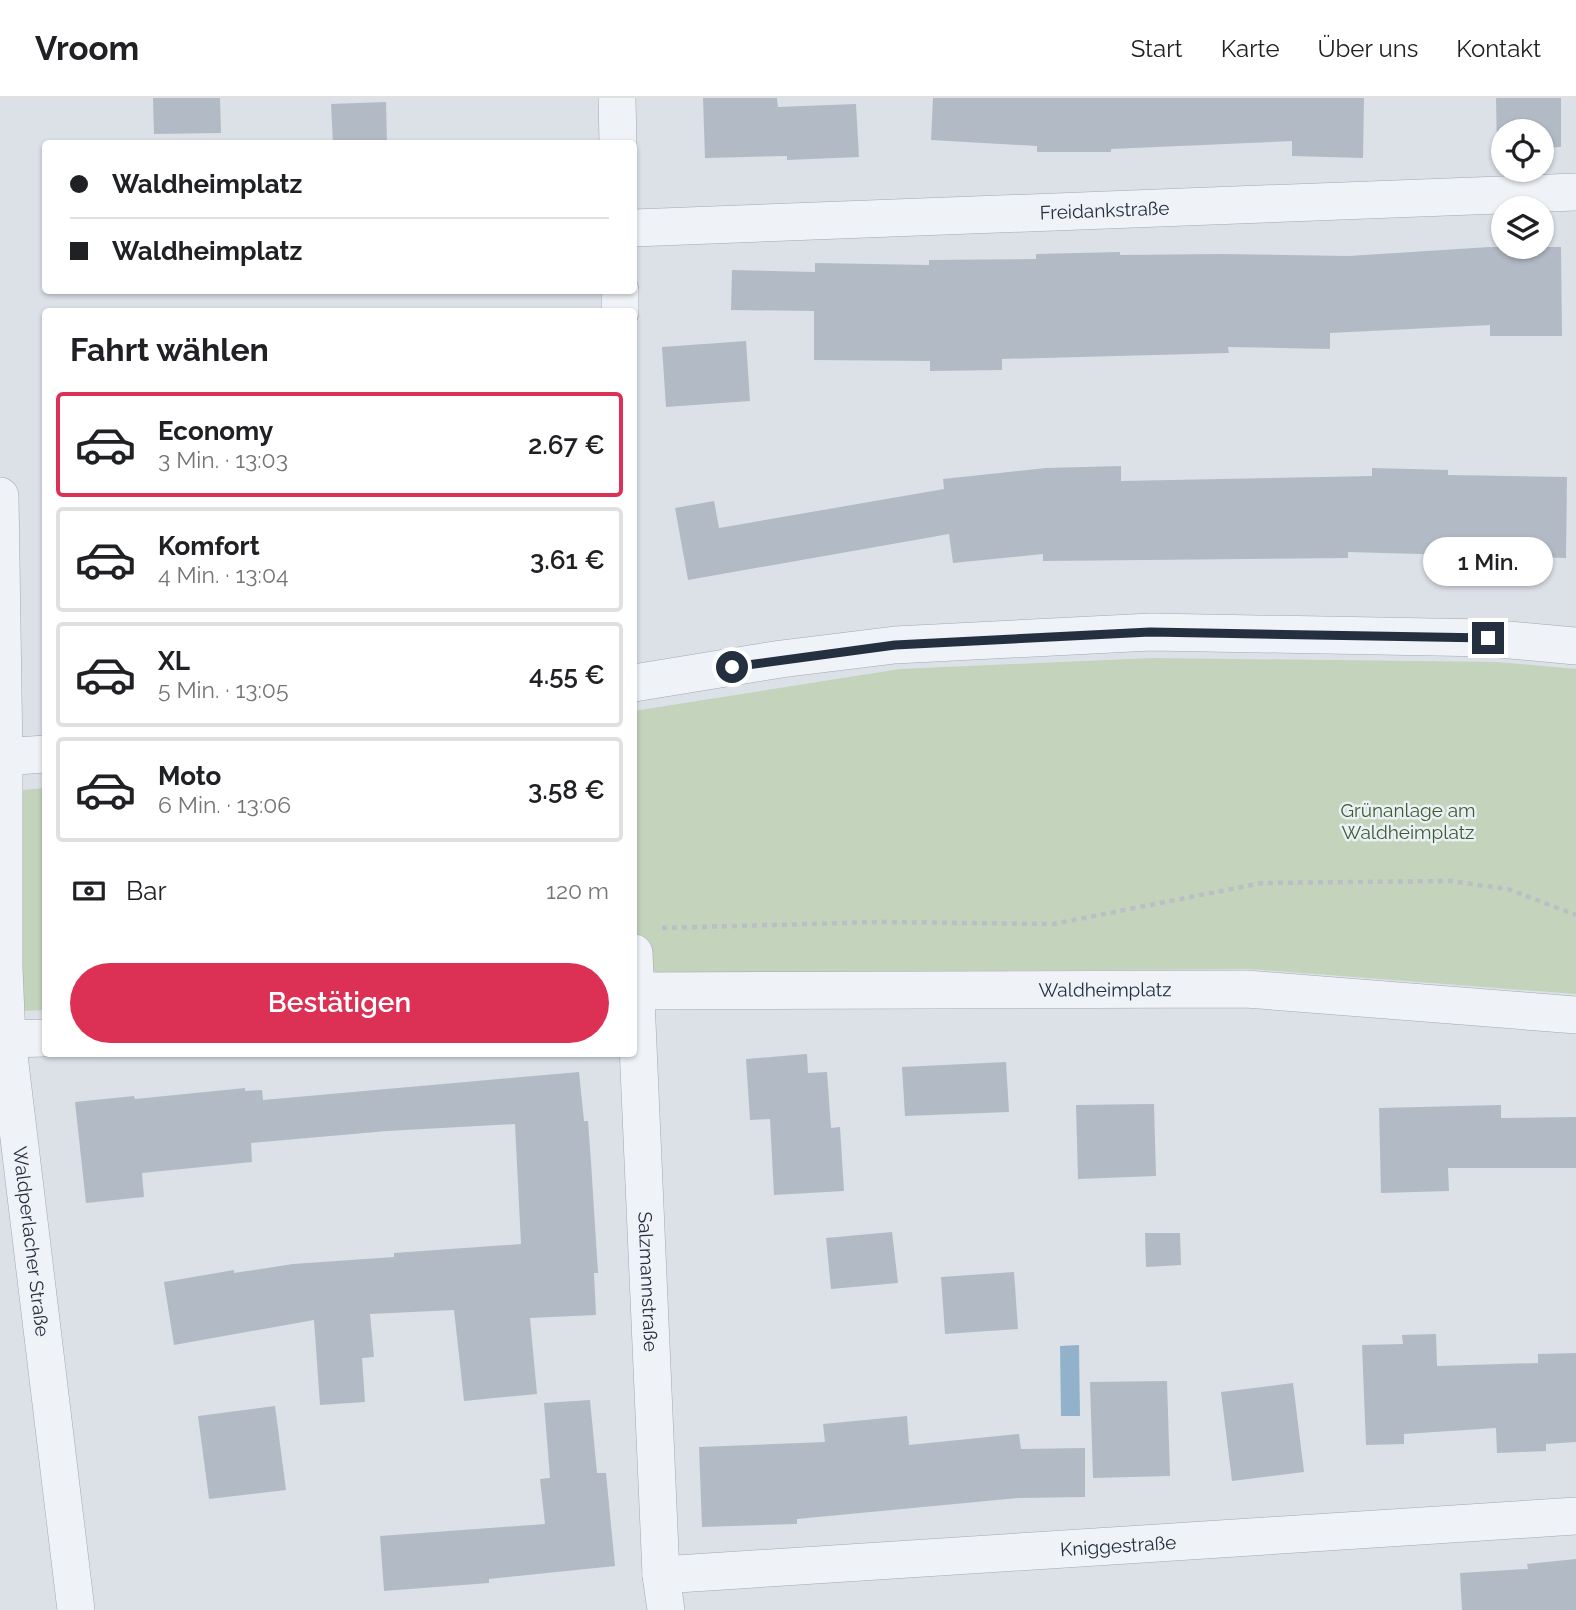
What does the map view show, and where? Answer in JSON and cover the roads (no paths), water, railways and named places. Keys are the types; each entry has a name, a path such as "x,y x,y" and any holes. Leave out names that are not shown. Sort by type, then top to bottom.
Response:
{"street":[{"path":"617,98 618,140"},
{"name":"Freidankstraße","path":"637,228 1576,192"},
{"name":"Waldperlacher Straße","path":"0,496 7,1039 76,1610"},
{"path":"637,683 781,659 895,645 1150,632 1488,638 1576,646"},
{"path":"2,756 42,754"},
{"name":"Waldheimplatz","path":"637,991 1246,989 1576,1015"},
{"path":"7,1039 42,1038"},
{"name":"Salzmannstraße","path":"637,1051 664,1593"},
{"name":"Kniggestraße","path":"664,1593 1576,1516"}],"water":[{"path":"1079,1345 1080,1416 1061,1416 1060,1346"}],"park label":[{"name":"Grünanlage am Waldheimplatz","path":"1408,821"}]}
